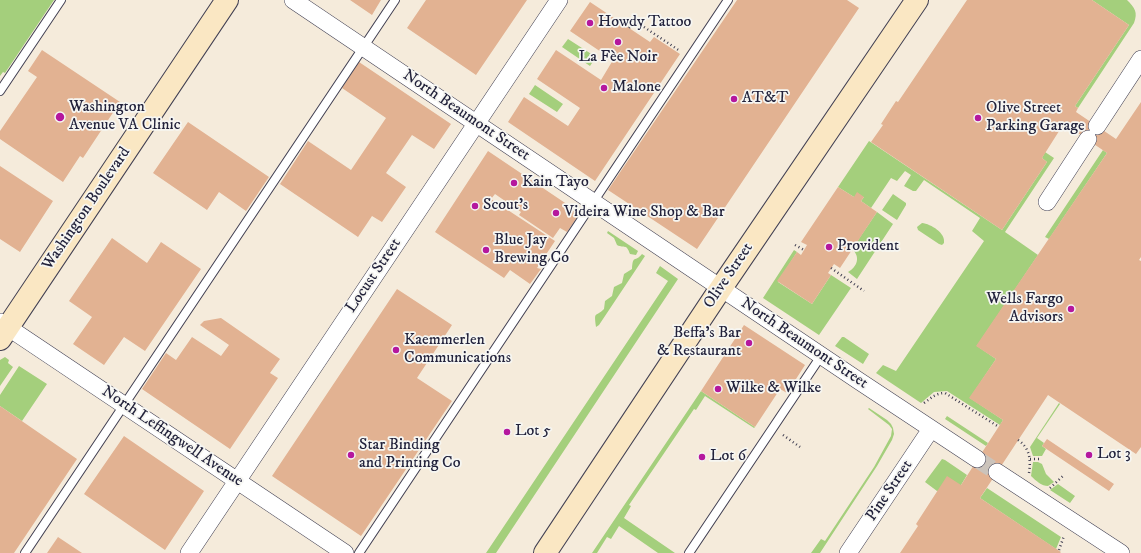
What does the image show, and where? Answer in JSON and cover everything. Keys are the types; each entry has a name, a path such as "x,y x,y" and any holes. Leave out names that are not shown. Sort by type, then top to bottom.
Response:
{"main road":[{"name":"Washington Boulevard","path":"3,329 227,0"},
{"name":"Olive Street","path":"544,553 721,288 917,0"}],"street":[{"name":"North Beaumont Street","path":"293,0 821,356 978,459"},
{"name":"Locust Street","path":"189,553 559,0"},
{"path":"1047,202 1141,59"},
{"name":"North Leffingwell Avenue","path":"3,329 124,404 237,482 345,553"},
{"name":"Pine Street","path":"848,553 931,429"},
{"path":"997,472 1122,553"}],"lane":[{"path":"0,91 61,0"},
{"path":"25,553 396,0"},
{"path":"359,553 594,203 728,0"},
{"path":"689,553 821,356"}],"path":[{"path":"629,28 634,20 690,58"},
{"path":"795,245 804,250"},
{"path":"831,268 864,290"},
{"path":"921,406 933,396 940,393 945,393 998,427"},
{"path":"772,428 800,447"},
{"path":"1018,440 1027,448 1030,459 1028,477"},
{"path":"1030,459 1042,459"},
{"path":"1046,490 1063,476"},
{"path":"1058,550 1064,536"}],"green space":[{"path":"0,0 54,0 5,73 3,72 0,76"},
{"path":"1092,0 1127,0 1134,8 1136,16 1134,23 1078,108 1075,106 1129,25"},
{"path":"568,39 596,57 590,66 562,47"},
{"path":"535,85 563,104 557,112 529,94"},
{"path":"869,141 1002,230 1047,162 1042,158 1045,152 1054,158 1005,232 1038,255 977,346 996,359 970,398 1003,420 1000,425 947,391 934,392 921,403 876,373 883,365 896,371 984,241 972,231 980,218 924,180 916,191 904,186 911,175 905,171 897,181 891,178 871,208 861,201 864,197 854,197 838,187"},
{"path":"1103,150 1107,153 1049,239 1045,237"},
{"path":"893,194 906,203 897,220 882,210"},
{"path":"877,212 893,224 857,279 848,272 856,265 857,262 855,252 852,249"},
{"path":"922,223 930,225 943,236 944,243 942,245 918,230 917,227"},
{"path":"608,231 638,251 636,255 630,254 626,247 617,245 614,238 607,233"},
{"path":"794,250 797,252 778,282 812,304 831,275 851,288 819,335 763,298"},
{"path":"642,254 645,256 599,325 596,327 595,316 604,309 605,301 612,296 614,287 622,283 624,274 632,269 634,260"},
{"path":"660,266 678,279 496,553 486,553 668,281 656,273"},
{"path":"842,337 869,354 863,364 835,346"},
{"path":"5,357 9,360 8,363 13,367 0,386 0,360"},
{"path":"19,366 47,384 22,421 0,406 0,395"},
{"path":"701,391 755,427 754,428 705,396 696,410 694,409 629,505 631,506 624,518 675,553 658,553 619,526 611,539 607,537 597,553 592,553"},
{"path":"1059,403 1060,404 1037,438 1044,443 1042,446 1046,449 1042,456 1033,456 1030,447"},
{"path":"869,408 891,424 894,434 892,440 877,466 820,553 811,553 821,539 825,541 874,467 891,436 892,429 889,425 868,409"},
{"path":"947,416 988,443 986,446 945,419"},
{"path":"942,459 967,475 961,485 937,491 925,482"},
{"path":"1033,462 1042,464 1046,474 1054,482 1046,486 1033,478 1031,476"},
{"path":"1058,484 1075,496 1070,503 1050,490"},
{"path":"987,488 1061,537 1056,549 980,498"}],"building":[{"path":"350,0 381,0 372,15"},
{"path":"426,0 527,0 476,75 407,28"},
{"name":"AT&T","path":"737,0 847,0 859,8 697,249 608,190"},
{"path":"967,0 1092,0 1129,25 1075,106 1078,108 1076,112 1116,139 1141,102 1141,257 1139,260 1141,261 1141,447 1136,454 1048,395 980,498 1061,552 1060,553 900,553 918,526 916,524 947,476 961,485 1003,420 969,398 996,359 976,346 1107,153 1066,125 1064,130 1061,128 1042,158 1047,162 1002,230 871,142 883,125 881,124 896,101 898,102"},
{"name":"Malone","path":"590,2 650,42 654,37 680,54 595,181 508,122 524,97 568,126 580,108 537,79 556,50 601,80 613,60 570,31"},
{"name":"Washington Avenue VA Clinic","path":"42,50 120,102 83,158 80,156 63,182 0,139 0,131 37,77 28,71"},
{"path":"359,62 451,124 434,149 412,135 386,173 406,187 382,222 372,216 358,237 280,184 308,141 351,170 386,118 342,88"},
{"path":"188,122 269,177 246,211 219,192 207,210 153,173"},
{"path":"488,151 580,213 567,232 560,228 553,238 519,215 521,212 495,194 491,199 555,241 537,268 541,269 530,284 510,270 504,278 435,232"},
{"path":"0,166 53,201 20,252 0,239"},
{"name":"Provident","path":"838,187 854,197 857,192 864,197 861,201 877,212 840,268 834,264 828,273 831,275 812,304 777,281 797,252 801,255 807,245 801,242"},
{"path":"112,238 147,263 161,242 201,269 145,351 124,337 104,365 73,344 92,317 69,301"},
{"name":"Star Binding and Printing Co","path":"397,289 452,325 417,378 452,401 361,536 272,476"},
{"path":"221,318 280,359 270,373 278,378 230,449 142,389 166,353 176,360 192,337 221,356 229,345 200,325 204,321"},
{"path":"744,325 805,365 787,393 780,389 755,427 701,391"},
{"path":"0,406 77,459 14,553 0,553"},
{"path":"124,436 204,491 165,550 84,494"},
{"path":"1047,439 1114,484 1109,491 1042,446"},
{"path":"58,537 82,553 47,553"}],"tunnel":[{"path":"977,459 997,472"}],"place":[{"name":"Howdy Tattoo","path":"590,23"},
{"name":"La Fèe Noir","path":"618,42"},
{"name":"Malone","path":"604,88"},
{"name":"AT&T","path":"734,99"},
{"name":"Washington Avenue VA Clinic","path":"60,117"},
{"name":"Olive Street Parking Garage","path":"978,118"},
{"name":"Kain Tayo","path":"514,183"},
{"name":"Scout's","path":"475,206"},
{"name":"Videira Wine Shop & Bar","path":"556,213"},
{"name":"Provident","path":"829,247"},
{"name":"Blue Jay Brewing Co","path":"486,250"},
{"name":"Wells Fargo Advisors","path":"1071,309"},
{"name":"Beffa's Bar & Restaurant","path":"749,343"},
{"name":"Kaemmerlen Communications","path":"396,350"},
{"name":"Wilke & Wilke","path":"718,389"},
{"name":"Lot 5","path":"507,432"},
{"name":"Star Binding and Printing Co","path":"351,455"},
{"name":"Lot 3","path":"1089,455"},
{"name":"Lot 6","path":"702,457"}]}
